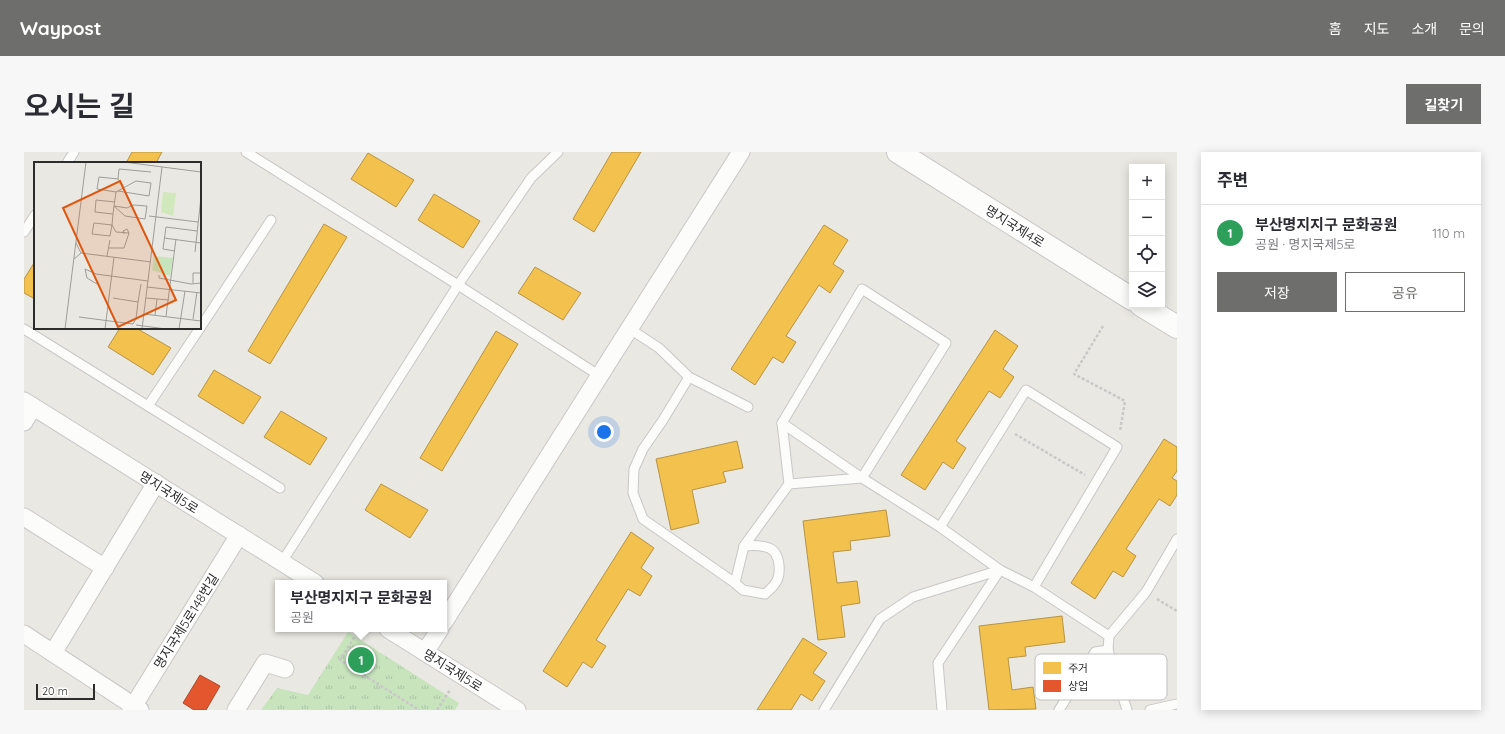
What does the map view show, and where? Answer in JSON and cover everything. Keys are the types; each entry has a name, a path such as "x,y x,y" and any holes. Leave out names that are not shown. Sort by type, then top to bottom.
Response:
{"main road":[{"name":"명지국제4로","path":"898,152 1129,297"},
{"path":"1146,308 1177,328"}],"street":[{"path":"447,617 741,152"},
{"path":"24,422 29,404"},
{"name":"명지국제5로","path":"29,404 310,580"},
{"path":"53,653 156,483"},
{"path":"24,517 105,568"},
{"name":"명지국제5로148번길","path":"24,634 135,709 238,535"},
{"name":"명지국제5로","path":"393,632 517,710"},
{"path":"425,652 438,632"},
{"path":"236,710 265,663 285,669"}],"lane":[{"path":"69,162 74,152"},
{"path":"246,152 600,376"},
{"path":"282,562 458,285 531,178 558,152"},
{"path":"24,232 34,217"},
{"path":"201,326 271,220"},
{"path":"734,583 744,546 789,484 782,423 862,289 946,343 862,478"},
{"path":"24,329 280,488"},
{"path":"148,406 199,329"},
{"path":"630,329 659,348 689,377 748,407"},
{"path":"689,377 664,420 643,449 634,469 633,493 643,519 743,590 765,594 776,584 779,571 779,559 771,549 756,545 744,546"},
{"path":"940,526 1026,390 1117,447 1034,587"},
{"path":"782,423 862,478 940,526 1000,570 1034,587 1109,636"},
{"path":"789,484 862,478"},
{"path":"1109,654 1108,650 1109,636 1146,592 1177,539"},
{"path":"824,710 880,619 913,597 1000,570"},
{"path":"942,710 938,663 1000,570"},
{"path":"1094,654 1095,652 1108,650"},
{"path":"1059,710 1065,700"},
{"path":"1124,700 1127,710"},
{"path":"1150,710 1177,704"}],"path":[{"path":"1103,326 1074,374 1125,401 1117,447"},
{"path":"1003,427 1096,482"},
{"path":"1146,592 1177,612"},
{"path":"357,633 340,660 420,710"},
{"path":"438,710 450,690"}],"green space":[{"path":"348,632 459,703 455,710 261,710 277,688 308,695"}],"building: 주거":[{"path":"132,152 162,152 157,162 127,162"},
{"path":"612,152 641,152 594,232 573,219"},
{"path":"368,153 414,180 396,207 351,179"},
{"path":"434,194 480,221 463,248 418,220"},
{"path":"324,224 347,237 270,364 248,351"},
{"path":"824,225 848,240 833,264 844,271 830,293 819,285 786,336 796,342 783,363 773,357 755,385 731,369"},
{"path":"34,263 34,298 24,293 24,279"},
{"path":"535,267 581,293 563,320 518,293"},
{"path":"119,329 138,329 171,348 153,375 108,347"},
{"path":"995,330 1018,346 1003,369 1014,377 1000,398 989,391 956,441 966,448 953,469 943,462 925,490 901,475"},
{"path":"496,331 518,344 442,471 420,458"},
{"path":"214,370 261,397 243,424 198,396"},
{"path":"281,411 327,438 310,465 264,437"},
{"path":"1164,439 1177,447 1177,471 1172,478 1177,481 1177,495 1170,506 1159,499 1126,549 1136,556 1123,577 1113,571 1095,599 1071,583"},
{"path":"737,441 743,468 723,472 726,482 692,490 699,523 671,530 656,459"},
{"path":"381,484 428,510 410,538 365,510"},
{"path":"886,510 890,536 850,541 851,550 833,552 837,583 857,581 860,603 841,606 845,637 818,640 803,521"},
{"path":"631,532 654,548 641,568 652,576 640,596 628,589 596,640 606,646 592,668 583,662 567,687 543,671"},
{"path":"1062,616 1065,642 1025,647 1026,656 1008,658 1012,690 1033,687 1036,709 989,710 979,626"},
{"path":"803,638 827,653 813,673 825,681 812,701 801,694 791,710 757,710"}],"building: 상업":[{"path":"200,675 220,686 206,710 194,710 183,703"}],"place":[{"name":"부산명지지구 문화공원","path":"361,660"}]}
